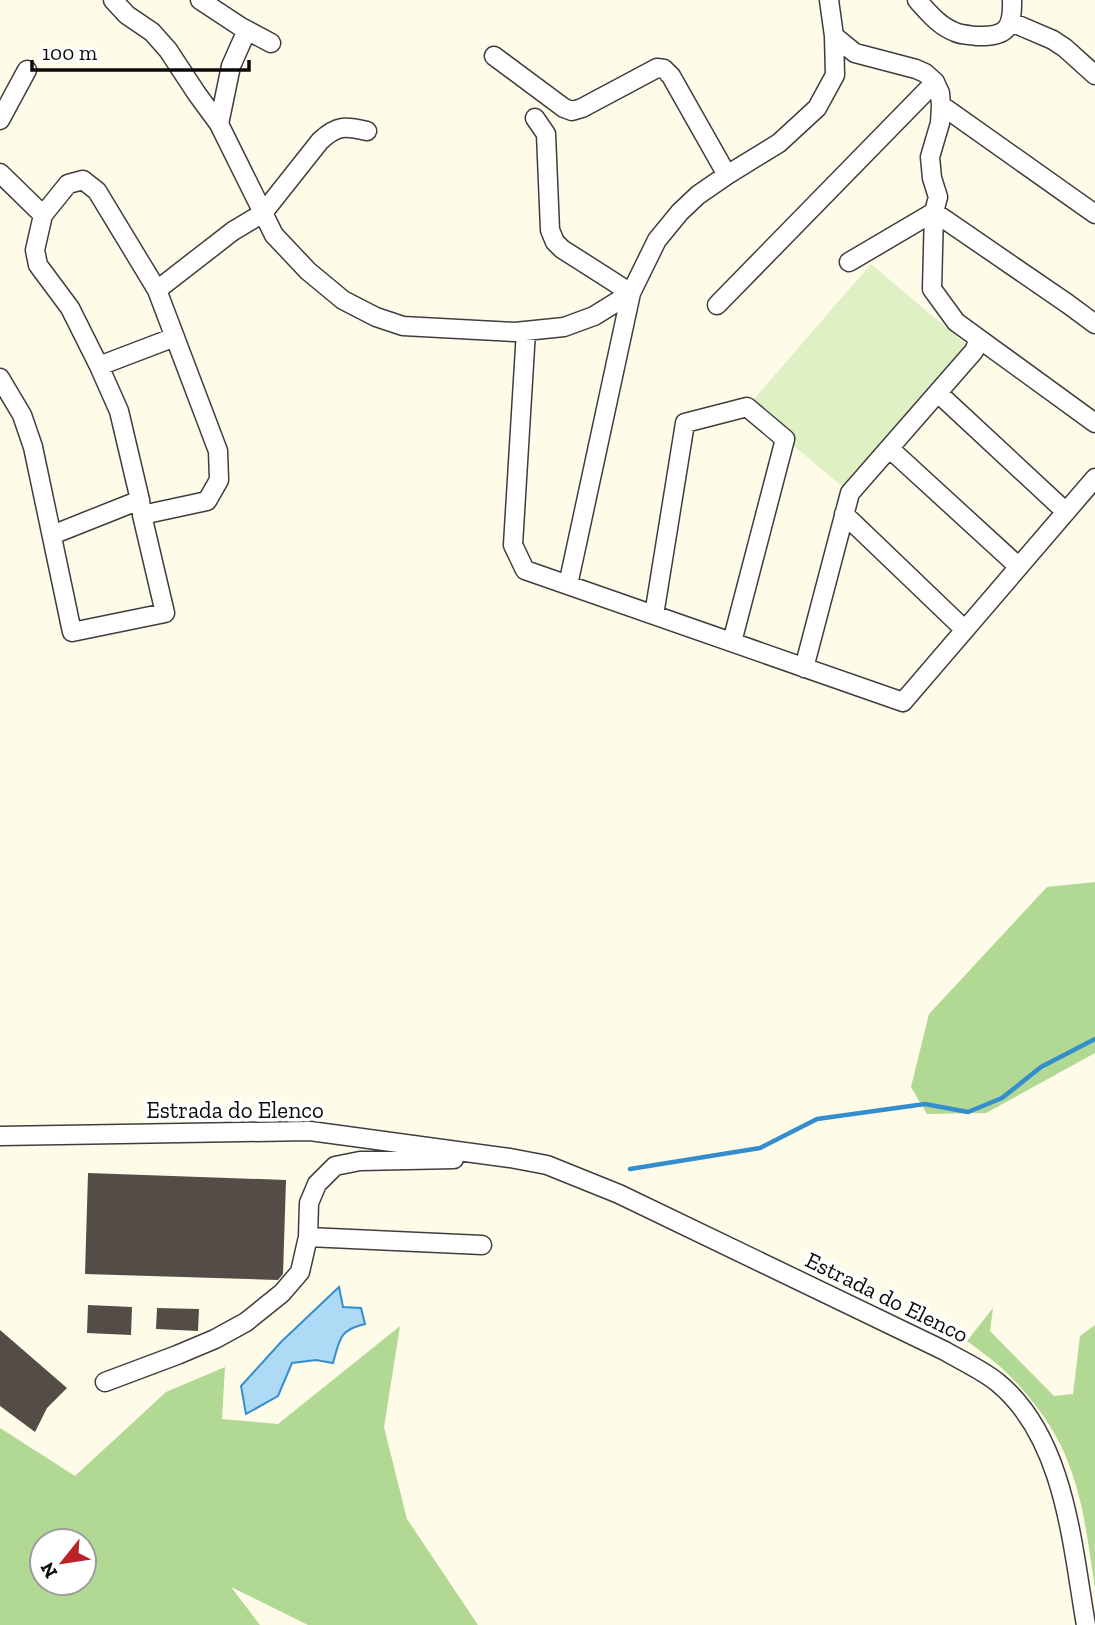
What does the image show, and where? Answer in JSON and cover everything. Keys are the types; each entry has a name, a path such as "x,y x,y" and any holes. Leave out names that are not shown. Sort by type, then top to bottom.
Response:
{"street":[{"path":"113,0 127,15 152,32 168,50 219,124 274,235 308,271 343,300 376,317 403,326 515,332 564,327 594,316 631,293"},
{"path":"200,0 271,43"},
{"path":"568,584 631,293 657,240 680,212 698,195 779,143 817,108 835,75 834,36 829,0"},
{"path":"917,0 932,18 956,33 991,36 1007,29 1011,22 1012,0"},
{"path":"1011,22 1053,40 1095,75"},
{"path":"219,124 231,66 247,30"},
{"path":"834,36 855,53 925,73 935,82 940,93 940,123 930,157 932,178 938,197 934,212 932,289 956,322 1095,423"},
{"path":"494,56 564,108 572,111 657,68 664,69 671,75 727,175"},
{"path":"0,120 27,70"},
{"path":"717,305 935,82"},
{"path":"942,106 1095,214"},
{"path":"535,118 546,134 550,230 555,242 631,293"},
{"path":"157,290 233,231 263,213 330,131 351,127 367,131"},
{"path":"0,173 43,215"},
{"path":"0,378 22,415 33,447 72,632 165,613 141,508 119,411 70,308 38,265 35,250 43,215 68,184 83,180 97,191 157,290 218,451 219,480 207,501 141,508 52,535"},
{"path":"849,262 934,212"},
{"path":"934,212 1095,324"},
{"path":"526,331 513,545 525,570 903,702 1095,478"},
{"path":"99,366 175,337"},
{"path":"804,668 850,493 974,351 979,339"},
{"path":"938,393 1066,512"},
{"path":"654,615 685,423 747,407 785,439 732,642"},
{"path":"889,448 1019,568"},
{"path":"845,514 965,630"},
{"name":"Estrada do Elenco","path":"0,1136 310,1131 547,1165 620,1194 946,1351 996,1381 1034,1426 1062,1490 1086,1625"},
{"name":"Estrada do Elenco","path":"105,1382 215,1339 246,1321 282,1293 300,1272 308,1237 309,1203 317,1184 335,1166 360,1161 510,1158"},
{"path":"308,1237 482,1245"}],"green space":[{"path":"871,264 974,351 850,493 747,407"},
{"path":"1095,882 1095,1053 986,1113 927,1114 911,1087 929,1014 1047,887"},
{"path":"993,1308 990,1331 1054,1396 1073,1394 1080,1336 1095,1325 1095,1588 1080,1501 1059,1443 1042,1414 1020,1387 997,1364 967,1341"},
{"path":"400,1326 384,1427 407,1519 478,1625 308,1625 231,1587 260,1625 0,1625 0,1428 75,1476 166,1392 225,1367 222,1419 278,1424"}],"water":[{"path":"339,1287 343,1307 361,1308 365,1324 345,1333 333,1363 316,1360 292,1363 278,1396 246,1414 241,1386 281,1342"}],"building":[{"path":"88,1173 286,1180 283,1274 278,1280 85,1274"},
{"path":"88,1305 132,1307 131,1335 87,1333"},
{"path":"157,1308 199,1309 198,1331 156,1329"},
{"path":"0,1330 67,1388 47,1408 35,1432 0,1406"}],"waterway":[{"path":"630,1169 760,1148 817,1119 925,1104 968,1112 1002,1098 1041,1067 1095,1039"}]}
